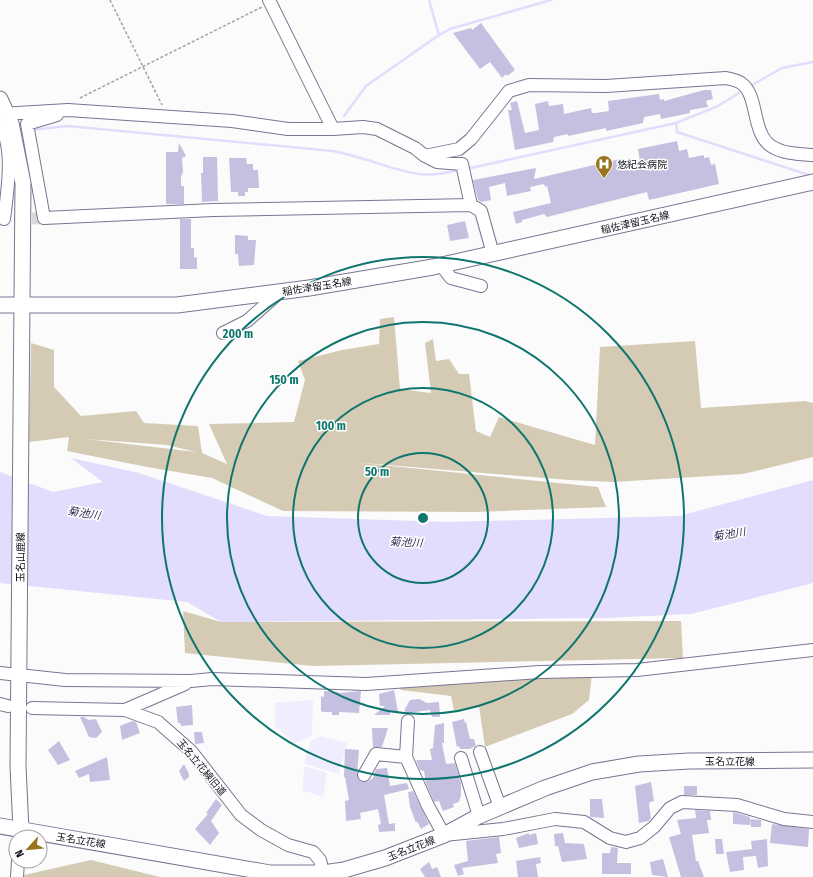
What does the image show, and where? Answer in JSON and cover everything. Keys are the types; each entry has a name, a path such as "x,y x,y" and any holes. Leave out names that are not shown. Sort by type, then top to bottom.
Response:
{"main road":[{"path":"0,99 2,118 23,183 22,305 0,305"},
{"name":"稲佐津留玉名線","path":"22,305 177,305 280,292 441,265 813,182"},
{"name":"玉名山鹿線","path":"20,829 18,766 22,305"},
{"name":"玉名立花線","path":"48,838 270,873 323,873 344,870 372,862 444,835 479,816 500,807 545,788 592,772 639,764 689,761 813,760"}],"street":[{"path":"272,1 333,129"},
{"path":"426,156 459,149 471,139 509,91 529,85 606,86 726,78 741,83 750,95 760,131 771,145 791,153 813,155"},
{"path":"68,110 56,116 27,124 44,218 213,210 471,205 481,211 493,254"},
{"path":"6,218 10,164 3,139 2,118 68,110 232,121 288,129 363,127 377,129 415,148 437,162 463,169 471,205"},
{"path":"441,265 451,278 481,286"},
{"path":"223,334 247,321 280,292"},
{"path":"0,673 20,672 65,680 191,681 212,679 366,684 540,672 638,670 813,650"},
{"path":"125,710 164,691 191,681"},
{"name":"玉名立花線旧道","path":"32,708 125,710 158,722 176,736 191,751 241,815 261,830 288,845 313,852 320,860 323,873"},
{"path":"408,721 406,757 428,806 444,835 503,829 555,819 584,822 610,838 626,842 640,838 654,827 670,808 682,802 738,805 784,819 813,822"},
{"path":"480,752 500,807"},
{"path":"364,775 376,754 406,757"},
{"path":"461,758 479,816"}],"path":[{"path":"110,0 163,109 165,117"},
{"path":"80,98 272,1"}],"shaded area":[{"path":"394,317 400,389 431,393 425,343 433,339 436,361 449,359 459,374 469,374 476,431 490,437 499,417 595,445 600,347 695,341 701,408 805,401 813,403 813,457 743,474 613,482 569,480 351,462 598,487 606,507 475,512 283,511 212,478 67,451 69,437 29,442 31,343 54,350 54,387 81,416 136,411 144,423 198,426 202,453 227,464 209,424 294,422 305,380 298,361 342,350 379,344 380,319","holes":["86,439 167,445 196,452"]},
{"path":"183,611 221,622 681,621 683,658 313,666 185,653"},
{"path":"592,674 589,700 572,714 485,747 479,706 454,711 451,696 401,690 398,684"},
{"path":"313,700 312,736 295,743 275,726 275,703"},
{"path":"321,736 347,743 339,774 304,764 311,741"},
{"path":"305,766 327,773 323,797 302,790"},
{"path":"91,860 160,877 15,877"}],"water":[{"name":"菊池川","path":"71,458 139,473 267,516 447,522 679,516 813,480 813,583 691,614 605,618 221,622 187,602 0,583 0,472 53,492 103,482"}],"building":[{"path":"481,23 515,70 507,76 506,74 502,78 490,62 480,69 453,33 471,28 472,30"},
{"path":"704,90 711,90 713,99 706,101 708,107 690,110 690,113 661,119 660,114 644,117 643,123 606,131 606,128 568,136 568,134 554,137 553,142 515,150 508,110 512,110 510,103 517,101 525,133 539,130 535,104 548,101 549,106 563,104 564,114 591,108 592,113 596,113 609,111 608,101 659,94 660,100 664,99 664,101"},
{"path":"677,141 679,151 687,149 689,158 704,155 704,158 709,157 711,165 715,164 719,184 649,200 647,192 547,217 544,214 522,220 522,222 516,224 513,212 551,203 547,186 545,187 544,184 530,187 531,191 507,196 505,183 489,187 491,200 481,202 478,200 473,180 536,168 534,179 620,159 622,165 640,161 638,149"},
{"path":"179,143 186,156 182,158 183,172 181,177 181,186 184,186 184,204 166,204 166,152 178,152"},
{"path":"203,157 217,157 218,201 202,202 201,173 203,173"},
{"path":"229,158 246,158 247,164 253,164 253,170 258,170 259,188 248,188 248,192 245,192 245,196 238,196 238,192 231,192"},
{"path":"180,219 191,219 191,248 194,248 194,257 197,258 197,269 180,269"},
{"path":"465,221 469,238 450,241 447,225"},
{"path":"235,235 248,236 248,240 256,240 254,265 239,266 238,254 235,254"},
{"path":"394,690 398,712 390,712 390,715 374,715 385,706 380,706 379,694"},
{"path":"324,691 339,693 361,691 359,713 339,712 339,715 332,715 332,712 321,711 321,696 324,697"},
{"path":"419,699 427,703 439,702 440,717 432,717 430,710 408,713 404,711 410,700"},
{"path":"192,705 193,725 181,726 180,723 178,723 176,707"},
{"path":"80,717 84,717 89,720 96,719 102,732 96,738 89,737"},
{"path":"464,719 470,739 474,739 476,746 470,749 460,749 459,746 457,747 452,722"},
{"path":"132,721 136,722 140,733 122,740 120,726"},
{"path":"444,723 444,743 442,743 446,764 455,763 461,783 461,795 459,802 453,804 454,807 443,811 439,801 434,802 426,783 424,771 420,770 416,760 432,760 430,749 433,748 435,725"},
{"path":"372,728 388,728 382,747 373,747"},
{"path":"194,732 202,732 204,743 195,744"},
{"path":"59,741 70,760 58,765 48,750"},
{"path":"345,749 359,750 357,775 361,782 367,782 373,778 376,769 387,768 390,786 407,783 409,789 384,795 389,824 395,823 395,831 379,832 378,825 381,824 378,809 360,813 361,819 346,821 345,801 349,800 344,777"},
{"path":"107,757 110,780 90,782 89,774 79,778 75,771"},
{"path":"184,764 189,777 184,781 179,771"},
{"path":"651,782 654,801 650,802 649,805 651,818 649,821 639,823 635,786"},
{"path":"684,786 697,786 697,795 684,795"},
{"path":"413,791 429,824 421,829 417,821 416,823 410,807 408,792"},
{"path":"216,799 222,805 211,821 219,833 210,845 195,829 208,814 206,813"},
{"path":"590,799 602,799 604,818 590,817"},
{"path":"695,810 710,811 711,820 707,820 709,833 692,835 696,861 698,861 704,877 681,877 669,837 681,834 677,820 696,818"},
{"path":"733,812 750,817 750,825 733,824"},
{"path":"750,819 761,820 761,827 751,827"},
{"path":"772,824 809,829 808,847 770,843"},
{"path":"529,833 529,835 536,833 538,844 519,848 516,838"},
{"path":"563,833 565,843 584,844 587,859 562,862 558,846 555,846 554,834"},
{"path":"499,837 501,853 496,854 498,863 462,868 464,874 458,876 454,865 468,861 466,841"},
{"path":"715,839 722,839 724,854 716,854"},
{"path":"767,839 768,866 758,868 756,856 743,857 744,870 730,872 726,852 752,849 751,841"},
{"path":"611,847 618,848 617,863 631,863 631,874 602,874 602,853 610,853"},
{"path":"540,857 541,863 536,864 538,877 518,877 516,861"},
{"path":"663,859 668,877 652,875 650,862"},
{"path":"429,862 432,869 437,867 441,877 425,877 420,869"}],"waterway":[{"path":"429,0 439,35"},
{"path":"344,116 366,86 439,35 450,29 551,0"},
{"path":"752,85 782,68 813,62"},
{"path":"739,93 718,106 676,123 677,132 812,176"},
{"path":"466,169 676,123"},
{"path":"32,130 67,126 333,151 424,175 459,170"}],"tunnel":[{"path":"14,219 44,218"}],"place":[{"name":"悠紀会病院","path":"604,179"}]}
